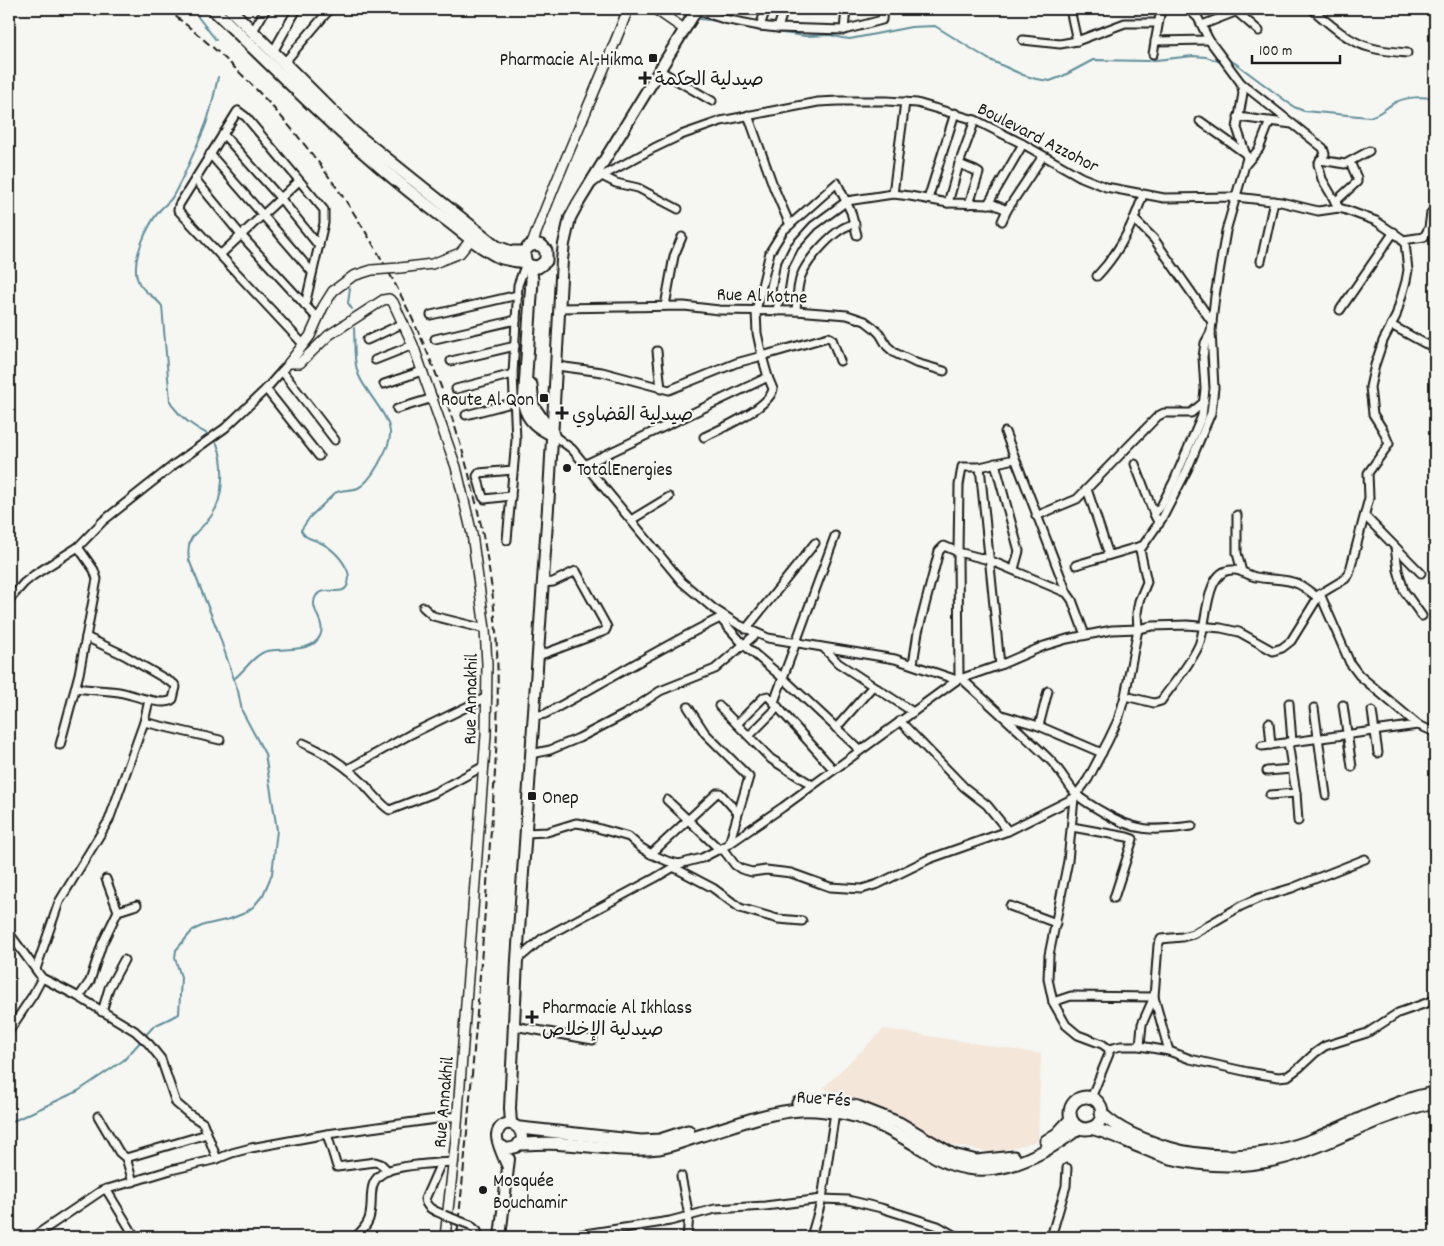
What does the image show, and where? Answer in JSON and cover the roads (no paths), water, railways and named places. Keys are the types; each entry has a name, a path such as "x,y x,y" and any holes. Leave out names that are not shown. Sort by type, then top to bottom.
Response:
{"main road":[{"path":"213,9 346,135 419,200 456,227 497,247 532,257 524,405 531,421 552,435"},
{"path":"500,1237 507,1165 516,1146 522,1139 512,1126 510,1108 517,960 564,244 570,218 696,9"},
{"path":"233,10 352,131 474,236"},
{"path":"1435,1093 1388,1107 1308,1142 1282,1150 1237,1156 1201,1155 1174,1150 1148,1142 1124,1130 1102,1113 1097,1101 1091,1098 1084,1097 1077,1100 1072,1105 1070,1112 1071,1119 1084,1128 1109,1132 1145,1149 1172,1158 1199,1164 1242,1165 1283,1158 1390,1116 1435,1102"},
{"name":"Rue Fés","path":"512,1126 641,1141 660,1140 743,1115 792,1104 828,1101 858,1107 890,1120 953,1155 977,1161 1011,1158 1039,1146 1057,1134 1071,1119"},
{"name":"Rue Fés","path":"500,1144 503,1147 562,1143 632,1150 661,1148 772,1115 802,1109 835,1112 864,1118 890,1130 945,1161 964,1168 980,1170 997,1168 1027,1160 1084,1128"},
{"path":"1084,1128 1096,1125 1102,1113"},
{"path":"507,1165 497,1136 500,1128 512,1126"}],"street":[{"path":"253,31 266,9"},
{"path":"274,52 297,9"},
{"path":"284,62 330,9"},
{"path":"507,540 516,440 513,374 520,279 532,257 542,231 545,212 571,143 608,60 628,9"},
{"path":"655,9 684,29"},
{"path":"696,9 724,19 760,26 844,30 882,20 883,9"},
{"path":"760,26 766,9"},
{"path":"778,28 784,9"},
{"path":"844,30 846,9"},
{"path":"1070,9 1077,41"},
{"path":"1153,54 1161,9"},
{"path":"1188,9 1200,21"},
{"path":"1198,9 1200,21 1209,40 1241,83 1323,148 1325,154 1318,164 1319,172 1337,205 1357,182 1350,162"},
{"path":"1312,9 1339,31 1361,44 1370,48 1407,53"},
{"path":"1200,21 1240,10 1259,31"},
{"path":"1024,40 1060,44 1077,41 1125,23 1158,23"},
{"path":"1155,40 1209,40"},
{"path":"659,70 712,101"},
{"path":"1109,1052 1102,1044 1078,1035 1063,1022 1053,1002 1047,970 1068,861 1075,796 1102,753 1118,720 1125,696 1138,629 1139,601 1146,582 1140,550 1159,524 1187,470 1212,413 1214,381 1212,322 1226,231 1247,154 1237,131 1243,93 1241,83"},
{"name":"Boulevard Azzohor","path":"587,188 602,176 681,135 707,125 748,115 827,102 905,102 917,103 975,120 1092,182 1143,195 1164,198 1236,197 1274,201 1318,212 1337,205 1376,221 1403,240"},
{"path":"893,194 905,102"},
{"path":"304,345 178,210 179,205 236,112 241,112 324,210 324,223 305,305"},
{"path":"928,199 955,113"},
{"path":"748,115 774,188 790,224"},
{"path":"1238,117 1292,124"},
{"path":"948,203 959,164 975,120"},
{"path":"1245,165 1258,149 1270,120"},
{"path":"1200,121 1247,154"},
{"path":"223,134 281,199 319,246"},
{"path":"988,204 1023,144"},
{"path":"1320,160 1345,164 1369,151"},
{"path":"210,154 312,272"},
{"path":"1002,221 1007,210 1043,156"},
{"path":"959,164 979,173 969,204"},
{"path":"602,176 616,183 638,188 678,209"},
{"path":"195,179 241,235 318,320"},
{"path":"220,255 299,181"},
{"path":"704,437 739,420 770,396 773,389 762,356 757,333 756,311 770,252 780,235 836,183 847,202 857,236"},
{"path":"777,311 784,267 794,247 813,226 847,202 893,194 948,203 999,205 1007,210"},
{"path":"1097,276 1110,262 1135,220 1143,195"},
{"path":"1260,261 1274,201"},
{"path":"517,960 543,938 676,866 702,858 723,847 783,807 959,679 1000,665 1044,646 1112,630 1138,629 1163,625 1203,626 1238,632 1276,651 1285,647 1291,641 1318,595 1345,579 1349,574 1369,498 1368,473 1389,444 1373,414 1370,387 1383,341 1396,316 1406,282 1407,261 1403,240 1424,237 1429,228 1431,213 1435,209"},
{"path":"1135,220 1154,240 1212,322"},
{"path":"796,311 799,286 806,266 839,230 855,224"},
{"path":"1340,310 1394,232"},
{"path":"9,600 34,575 78,547 103,521 219,433 266,389 304,345 318,320 324,303 339,286 353,276 372,270 432,264 460,253 474,236"},
{"path":"665,306 674,256 682,237"},
{"path":"431,315 518,295"},
{"name":"Rue Annakhil","path":"289,363 300,363 329,335 386,299 390,299 404,323 413,344 447,436 472,534 485,629 487,696 478,853 458,1116 445,1237"},
{"name":"Rue Al Kotne","path":"559,308 665,306 847,315 865,321 880,334 887,346 896,353 916,363 944,371"},
{"path":"436,338 516,320"},
{"path":"367,340 404,323"},
{"path":"1391,325 1435,347"},
{"path":"1154,514 1161,506 1174,481 1202,416 1205,389 1203,357 1205,343 1211,331"},
{"path":"557,366 602,372 669,390 736,363 828,337 832,339 840,361"},
{"path":"375,360 413,344"},
{"path":"451,361 515,346"},
{"path":"657,351 661,389"},
{"path":"384,384 422,371"},
{"path":"282,372 335,440"},
{"path":"456,389 513,374"},
{"path":"584,465 768,378"},
{"path":"266,389 319,456"},
{"path":"397,409 433,398"},
{"path":"466,415 515,402"},
{"path":"1036,516 1077,498 1158,416 1164,413 1191,413 1204,402"},
{"path":"1004,432 1085,635"},
{"path":"552,435 572,450 674,572 720,616 744,645 783,678 860,750"},
{"path":"959,679 958,552 959,485 962,467 980,467 1014,459"},
{"path":"995,464 1019,551 1014,569"},
{"path":"1135,464 1159,524"},
{"path":"980,467 1000,665"},
{"path":"510,496 485,499 476,476 479,473 513,470"},
{"path":"1087,489 1109,555"},
{"path":"631,520 669,497"},
{"path":"1237,515 1237,552 1242,572"},
{"path":"1365,516 1421,572"},
{"path":"749,736 776,704 783,678 835,536"},
{"path":"746,629 815,542"},
{"path":"913,664 918,632 939,551 944,546 1014,569 1067,593"},
{"path":"1076,565 1142,546"},
{"path":"1395,546 1398,570 1404,591 1422,616"},
{"path":"60,745 75,688 97,576 78,547"},
{"path":"1125,696 1154,703 1161,701 1199,647 1211,590 1216,578 1234,570 1250,576 1290,581 1318,595 1355,670 1418,725 1435,732"},
{"path":"538,656 606,631 607,627 576,571 553,582 543,583"},
{"path":"423,607 433,616 485,629"},
{"path":"720,616 756,634 796,644 885,657 959,679 1059,769 1075,796 1108,816 1139,829 1157,831 1192,826"},
{"path":"534,716 544,714 620,674 666,645 720,616"},
{"path":"531,754 550,750 579,738 627,713 660,691 715,669 756,634"},
{"path":"75,688 118,692 149,700 170,701 173,698 176,685 124,655 86,637"},
{"path":"824,648 838,662 913,712"},
{"path":"836,728 873,686"},
{"path":"1039,726 1048,690"},
{"path":"348,769 411,734 487,696"},
{"path":"738,724 765,696 768,696 833,769"},
{"path":"36,970 59,902 109,820 144,722 149,700"},
{"path":"1289,703 1292,769 1298,821"},
{"path":"1343,704 1352,767"},
{"path":"720,706 771,759 812,785"},
{"path":"688,707 705,733 748,775 738,813 723,847"},
{"path":"1314,708 1326,795"},
{"path":"1372,711 1378,754"},
{"path":"1000,714 1039,726 1102,753"},
{"path":"900,721 964,787 987,805 1008,831"},
{"path":"144,722 220,740"},
{"path":"1269,723 1271,745"},
{"path":"1262,746 1418,725"},
{"path":"303,743 336,760 348,769 390,810 434,793 484,766"},
{"path":"1267,771 1292,769"},
{"path":"652,854 718,793 738,813"},
{"path":"1270,795 1296,793"},
{"path":"667,800 688,820 723,847 735,865 741,869 752,872 766,870 791,873 830,887 854,889 878,884 929,858 1008,831 1075,796"},
{"path":"526,833 542,833 576,823 629,837 640,847 713,888 740,908 778,919 802,920"},
{"path":"1072,827 1127,836 1132,839 1114,898"},
{"path":"1169,1051 1154,998 1158,945 1161,939 1193,934 1241,906 1259,898 1292,888 1365,859"},
{"path":"79,997 90,980 102,944 118,911 106,879"},
{"path":"118,911 137,905"},
{"path":"1010,906 1056,923"},
{"path":"10,938 42,978 79,997 139,1034 149,1044 160,1058 176,1103 189,1114 203,1122 217,1159"},
{"path":"102,1012 110,988 124,960"},
{"path":"9,1031 42,978"},
{"path":"1053,1002 1071,996 1154,998"},
{"path":"1140,1046 1142,1024 1154,998"},
{"path":"1091,1098 1109,1052 1121,1046 1140,1046 1169,1051 1190,1059 1248,1072 1278,1077 1288,1076 1325,1046 1367,1033 1398,1013 1435,1000"},
{"path":"514,1026 593,1040"},
{"path":"811,1237 822,1198 835,1112"},
{"path":"98,1116 119,1152 126,1158 132,1182"},
{"path":"33,1237 90,1197 106,1189 217,1159 232,1152 327,1134 458,1116"},
{"path":"126,1158 207,1134"},
{"path":"327,1134 337,1167 375,1162 381,1164 388,1171"},
{"path":"355,1237 364,1229 370,1218 371,1191 374,1182 388,1171 454,1162"},
{"path":"441,1163 425,1198 425,1202 430,1208 470,1225 477,1230 479,1237"},
{"path":"1051,1237 1066,1186 1067,1168"},
{"path":"682,1176 689,1216 687,1237"},
{"path":"106,1189 135,1237"},
{"path":"565,1237 670,1221 715,1209 765,1206 822,1198 848,1200 882,1208 938,1226 954,1236"}],"waterway":[{"path":"198,9 198,17 216,40"},
{"path":"700,19 718,21"},
{"path":"742,26 805,36 831,35 850,39 911,27 935,26 988,59 1023,75 1050,81 1093,60 1147,61 1193,56 1206,57 1224,63"},
{"path":"1229,61 1235,63 1294,107 1304,111 1369,117 1376,115 1401,100 1416,97 1435,98"},
{"path":"144,1037 154,1026 179,1014 181,977 175,958 176,950 193,930 245,913 263,895 272,874 277,830 265,754 242,711 238,691 217,629 189,560 188,551 191,539 212,515 219,499 222,480 220,452 213,438 185,419 170,401 162,306 142,288 136,273 138,254 145,234 160,210 173,196 204,129 218,77"},
{"path":"350,288 348,303 352,309"},
{"path":"235,678 254,659 267,651 296,649 311,645 316,641 322,631 314,606 316,596 324,591 343,590 348,583 348,572 340,558 328,547 306,537 301,530 310,517 335,493 358,488 367,481 378,465 389,440 390,432 386,419 363,384 358,372 355,360 354,328"},
{"path":"9,1123 78,1091 124,1060 141,1041"}],"railway":[{"path":"166,9 230,64 288,125 340,192 384,264 422,340 452,419 476,500 491,583 495,620 498,695 493,809 457,1237"}],"place":[{"name":"Pharmacie Al-Hikma","path":"653,58"},
{"name":"صيدلية الحكمة","path":"645,78"},
{"name":"Route Al Qon","path":"544,398"},
{"name":"صيدلية القضاوي","path":"562,413"},
{"name":"TotalEnergies","path":"567,468"},
{"name":"Onep","path":"532,796"},
{"name":"Pharmacie Al Ikhlass صيدلية الإخلاص","path":"532,1017"},
{"name":"Mosquée Bouchamir","path":"483,1190"}]}
